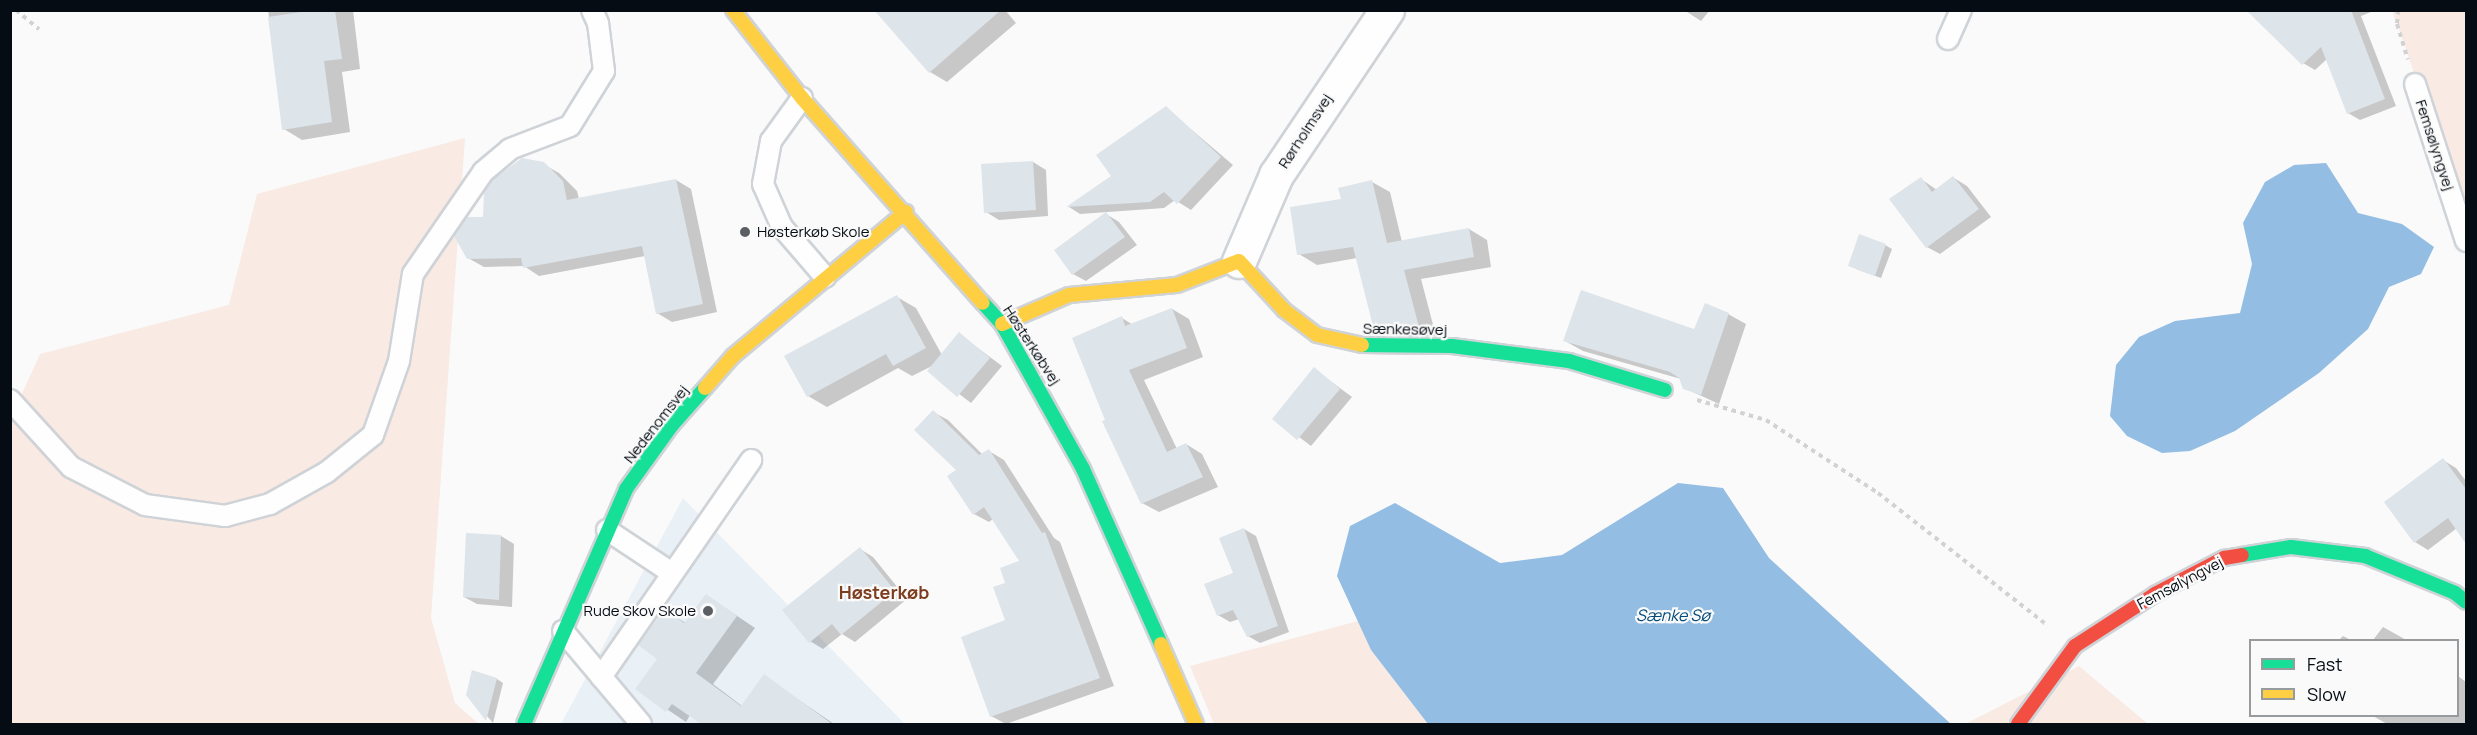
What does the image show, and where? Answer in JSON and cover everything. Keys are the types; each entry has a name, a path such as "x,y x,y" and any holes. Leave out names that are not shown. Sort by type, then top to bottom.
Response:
{"street":[{"name":"Høsterkøbvej","path":"733,10 802,98 906,212 1002,324 1083,469 1196,724"},
{"name":"Rørholmsvej","path":"1239,261 1276,175 1387,10"},
{"name":"Nedenomsvej","path":"524,724 626,489 672,425 734,356 825,277 906,212"},
{"path":"1002,324 1070,295 1177,285 1239,261"},
{"name":"Sænkesøvej","path":"1239,261 1284,310 1317,335 1354,345 1452,346 1569,361 1665,390"},
{"name":"Femsølyngvej","path":"2018,724 2075,646 2155,594 2224,558 2291,547 2366,556 2463,594"}],"lane":[{"path":"10,400 71,467 145,506 225,516 270,504 327,472 373,435 399,361 413,274 476,181 510,149 570,126 604,71 598,23 592,10"},
{"path":"1948,39 1961,10"},
{"name":"Femsølyngvej","path":"2415,84 2466,241"},
{"path":"802,98 771,141 764,184 782,227 825,277"},
{"path":"601,676 751,459"},
{"path":"607,530 672,573"},
{"path":"563,631 641,724"}],"path":[{"path":"16,10 39,29"},
{"path":"2398,10 2397,24 2415,84"},
{"path":"1665,390 1766,420 1878,493 2075,646"}],"shaded area":[{"path":"2392,11 2466,11 2466,222 2397,24"},
{"path":"465,138 431,618 455,703 479,724 11,724 11,418 40,354 229,305 257,194"},
{"name":"Rude Skov Skole","path":"683,498 905,724 561,724"},
{"path":"1358,621 1371,650 1428,724 1214,724 1190,666"},
{"path":"2079,666 2148,724 1965,724"}],"water":[{"path":"2326,163 2358,213 2402,224 2434,247 2421,274 2389,287 2368,329 2319,373 2235,431 2190,451 2162,453 2127,436 2110,416 2116,365 2139,337 2175,321 2240,313 2252,264 2243,223 2265,182 2294,165"},
{"name":"Sænke Sø","path":"1678,483 1723,488 1769,558 1951,724 1428,724 1371,650 1337,576 1350,526 1395,503 1500,563 1562,555"}],"building":[{"path":"314,10 335,10 342,59 324,61 332,122 282,130 268,17"},
{"path":"874,10 1001,10 929,73"},
{"path":"2246,10 2351,10 2385,99 2347,114 2321,47 2302,65"},
{"path":"1166,106 1221,157 1177,204 1164,192 1150,202 1066,207 1111,176 1096,155"},
{"path":"522,158 544,162 563,181 567,200 676,179 703,304 656,314 642,246 523,268 521,258 467,259 454,236 467,217 483,217 484,192 492,180"},
{"path":"1033,161 1036,210 984,213 981,164"},
{"path":"1953,176 1979,209 1926,248 1889,199 1921,177 1932,192"},
{"path":"1372,180 1387,243 1469,228 1474,257 1404,270 1419,327 1373,326 1353,247 1297,255 1290,207 1341,199 1338,188"},
{"path":"1106,212 1125,237 1072,275 1054,250"},
{"path":"1859,234 1886,244 1875,276 1848,266"},
{"path":"1581,290 1694,329 1705,303 1729,313 1701,395 1683,389 1679,378 1670,372 1563,341"},
{"path":"897,295 926,348 893,366 886,354 807,397 784,356"},
{"path":"1172,308 1187,348 1129,370 1167,452 1186,443 1203,477 1141,504 1102,421 1105,420 1072,338 1122,316 1125,326"},
{"path":"959,332 990,358 957,397 927,371"},
{"path":"1314,367 1340,389 1297,440 1272,419"},
{"path":"933,410 979,455 989,449 1042,533 1045,532 1100,678 990,717 961,637 1005,620 993,587 1005,583 1000,568 1019,561 984,507 973,515 947,476 956,470 914,430"},
{"path":"2443,458 2466,489 2466,544 2448,518 2414,543 2384,502"},
{"path":"1244,528 1278,626 1247,637 1233,610 1217,616 1204,584 1233,573 1219,538"},
{"path":"466,533 501,535 499,600 463,597"},
{"path":"860,547 895,591 841,635 832,624 809,643 782,610"},
{"path":"706,594 737,616 696,673 741,706 764,674 832,724 701,724 672,704 666,712 635,689 657,659 638,645 665,609 684,623"},
{"path":"472,670 497,678 486,721 466,695"}],"traffic: fast":[{"path":"983,303 1002,324 1083,469 1161,644"},
{"path":"1362,345 1452,346 1569,361 1665,390"},
{"path":"524,724 626,489 672,425 705,388"},
{"path":"2242,555 2291,547 2365,556 2455,593 2466,602"}],"traffic: slow":[{"path":"733,10 802,98 983,303"},
{"path":"705,388 733,356 906,212"},
{"path":"1002,324 1069,295 1177,285 1239,261 1284,310 1317,335 1362,345"},
{"path":"1161,644 1196,724"}],"traffic: jam":[{"path":"2018,724 2075,646 2155,594 2224,558 2242,555"}],"place":[{"name":"Høsterkøb Skole","path":"745,232"},
{"name":"Rude Skov Skole","path":"708,611"}],"district":[{"name":"Høsterkøb","path":"884,592"}]}
